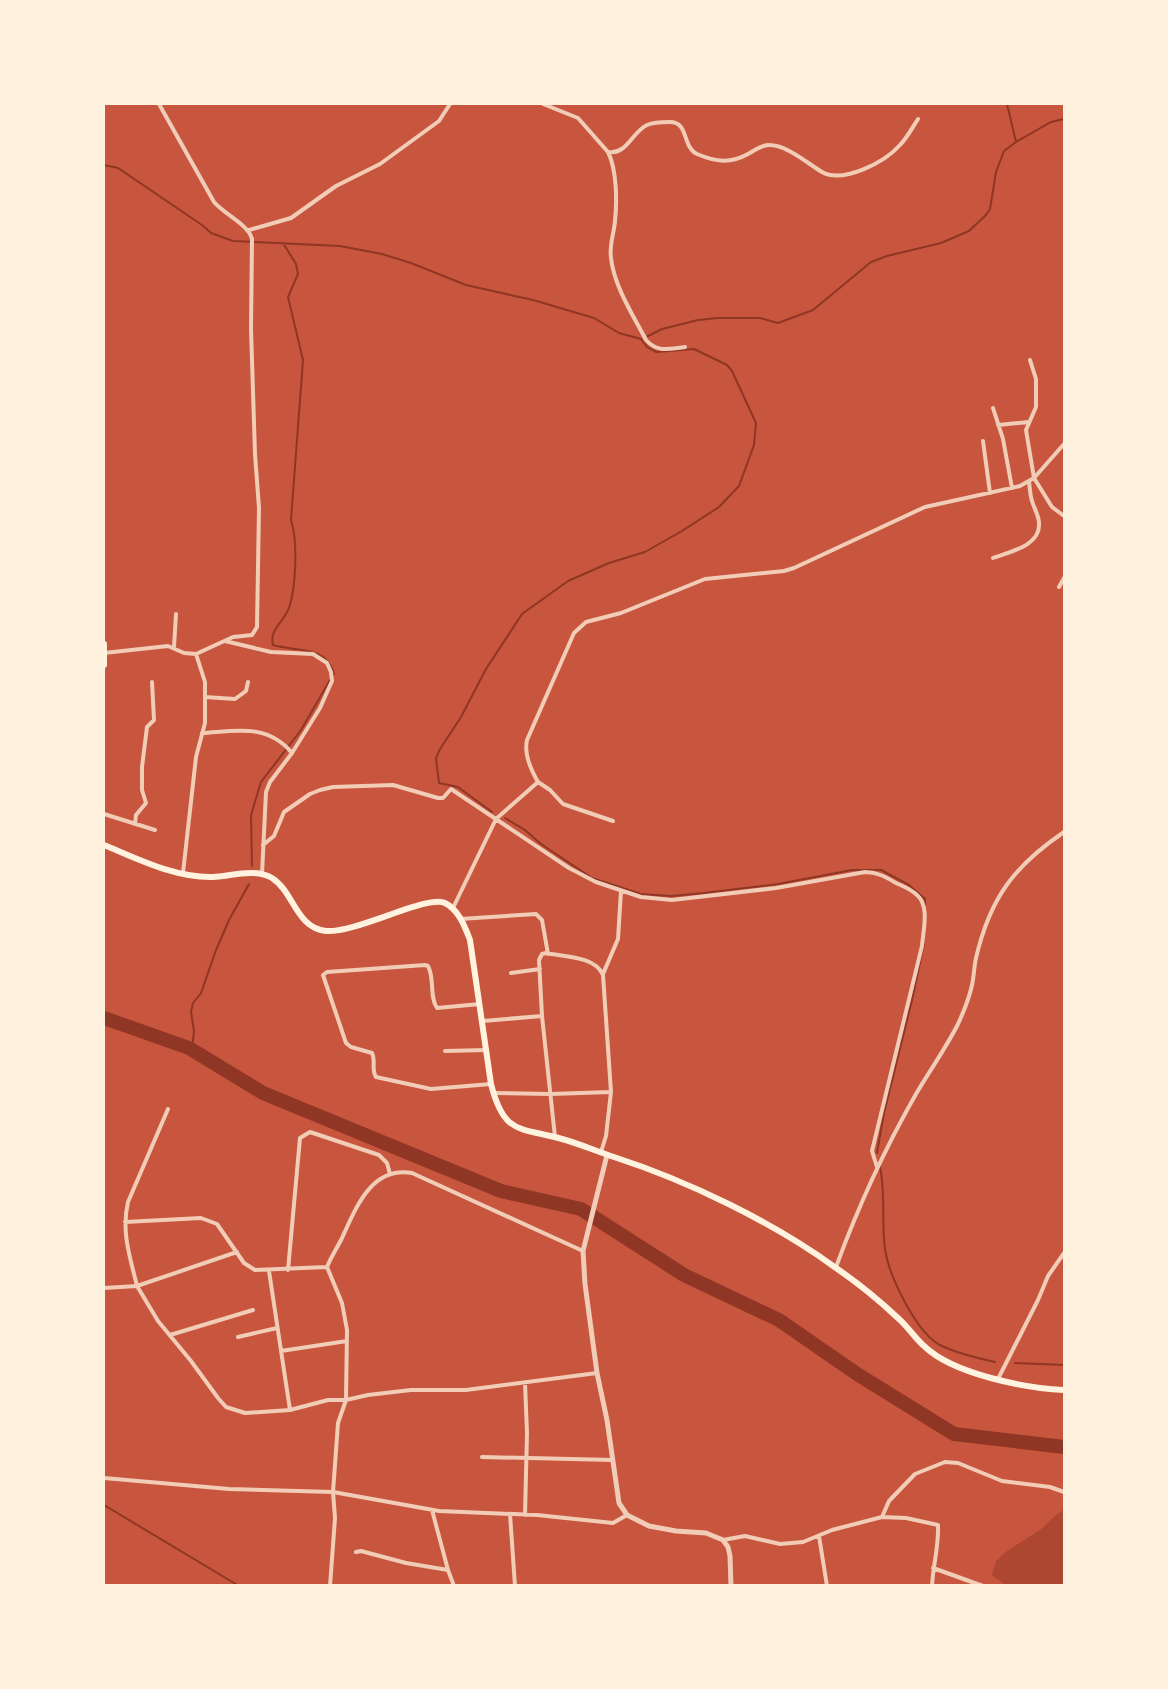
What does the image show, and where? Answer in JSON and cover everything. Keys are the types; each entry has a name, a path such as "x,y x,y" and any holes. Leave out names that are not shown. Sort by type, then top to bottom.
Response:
{"main road":[{"path":"104,644 104,665"},
{"path":"104,845 183,873 214,877 262,875 271,878 279,884 306,922 327,931 369,923 420,904 443,902 453,908 470,940 491,1084 504,1118 513,1126 524,1131 555,1137 648,1168 684,1183 753,1218 836,1267 900,1319 924,1346 941,1359 998,1379 1024,1385 1065,1389"}],"street":[{"path":"104,654 168,646 184,653 196,654 224,641 252,635 257,627 259,508 251,329 252,239 249,230 225,214 214,202 159,104"},
{"path":"249,230 291,218 336,186 380,164 439,121 450,104"},
{"path":"543,104 578,118 608,153 614,170 615,218 610,246 616,277 646,340 653,347 661,350 685,347"},
{"path":"608,153 620,151 646,125 672,122 678,123 682,128 688,146 694,153 728,162 760,147 774,146 825,174 834,176 859,171 885,158 900,145 918,119"},
{"path":"1030,360 1036,379 1036,407 1026,430 1034,478 1052,507 1065,516"},
{"path":"993,408 1007,457 1012,488"},
{"path":"998,425 1029,422"},
{"path":"983,441 990,493"},
{"path":"612,820 563,804 550,790 538,782 526,751 527,740 574,633 580,626 593,620 621,614 705,579 794,568 926,507 1012,488 1029,482 1065,444"},
{"path":"993,558 1033,541 1038,534 1040,523 1029,482"},
{"path":"1059,587 1065,578"},
{"path":"174,647 176,614"},
{"path":"224,641 272,652 313,654 327,663 332,681 330,690 270,782 266,792 262,875"},
{"path":"183,873 196,757 205,723 205,679 196,654"},
{"path":"135,824 136,815 146,803 142,790 142,767 147,727 154,720 152,682"},
{"path":"205,697 235,699 246,691 248,682"},
{"path":"202,733 256,730 275,738 290,751"},
{"path":"453,908 496,819 538,782"},
{"path":"263,845 274,836 284,812 310,794 333,787 393,785 438,798 443,798 451,789 569,868 596,882 642,897 672,900 776,888 872,872 884,876 917,894 924,907 925,915 922,946 872,1151 877,1167"},
{"path":"104,814 155,830"},
{"path":"836,1267 857,1211 877,1167 916,1094 957,1025 968,1001 975,959 997,897 1013,875 1065,832"},
{"path":"603,975 618,939 621,891"},
{"path":"460,919 536,914 542,921 548,954"},
{"path":"555,1137 542,1016 540,969 542,954 592,963 600,969 603,975 611,1092 599,1191 583,1251 597,1373 607,1420 617,1494 627,1515 649,1526 706,1533 723,1539 745,1536 780,1544 803,1542 832,1530 882,1517 906,1518 938,1525 939,1543 933,1568 932,1586"},
{"path":"481,1004 437,1008 433,1002 431,972 425,965 327,972 323,975 346,1043 351,1047 372,1053 373,1072 376,1077 431,1089 491,1084"},
{"path":"511,973 540,969"},
{"path":"483,1021 542,1016"},
{"path":"445,1051 486,1050"},
{"path":"494,1092 550,1094 611,1092"},
{"path":"168,1109 128,1202 125,1233 137,1286 148,1306 226,1407 245,1413 290,1410 328,1400 346,1400 398,1392 466,1390 597,1373"},
{"path":"288,1270 300,1138 310,1132 379,1155 387,1163 390,1173"},
{"path":"330,1586 335,1518 333,1492 338,1423 346,1400 347,1341 345,1316 327,1268 361,1197 376,1181 390,1173 412,1173 583,1251"},
{"path":"125,1222 201,1218 210,1220 222,1229 249,1268 269,1271 327,1268"},
{"path":"104,1288 137,1286 237,1252"},
{"path":"998,1379 1048,1276 1065,1253"},
{"path":"269,1271 290,1410"},
{"path":"170,1335 253,1310"},
{"path":"238,1337 278,1328"},
{"path":"281,1351 347,1341"},
{"path":"525,1383 525,1515"},
{"path":"482,1457 613,1460"},
{"path":"882,1517 890,1501 915,1474 935,1464 945,1462 958,1463 1002,1480 1050,1487 1065,1492"},
{"path":"104,1478 229,1489 333,1492 432,1510 546,1515 613,1523 627,1515"},
{"path":"432,1510 454,1586"},
{"path":"510,1514 515,1586"},
{"path":"819,1536 827,1586"},
{"path":"723,1539 730,1556 731,1586"},
{"path":"356,1552 361,1551 406,1563 448,1570"},
{"path":"933,1568 983,1586"}],"shaded area":[{"path":"1064,1510 1064,1585 1005,1585 992,1575 996,1561 1007,1551 1040,1530"}],"waterway":[{"path":"1007,104 1016,142"},
{"path":"648,336 662,329 698,320 760,318 778,323 813,310 871,262 941,243 969,231 990,209 996,172 1004,151 1051,122 1064,119"},
{"path":"104,165 118,168 211,233 233,241 340,246 382,254 466,285 533,300 594,318 619,333 641,339 647,347 656,352 694,349 727,365 732,371 756,423 754,445 739,486 719,507 682,531 645,552 609,563 568,581 522,614 486,669 461,717 440,749 436,758 439,783 458,787 492,812"},
{"path":"283,243 296,264 298,274 288,297 303,360 291,520 295,540 295,577 289,608 272,639 273,645 318,654 330,665 334,674"},
{"path":"252,866 251,815 261,782 301,730 330,680"},
{"path":"505,818 592,878 641,894 671,896 704,893 778,884 852,870 881,870 909,885 925,899 925,905"},
{"path":"192,1050 194,1031 191,1012 193,1003 201,993 229,920 249,884"},
{"path":"877,1153 884,1113 924,944"},
{"path":"104,1018 189,1048 263,1093 501,1191 581,1209 684,1275 779,1320 857,1374 954,1434 1064,1447"},
{"path":"880,1167 885,1249 898,1289 914,1318 923,1330 942,1346 961,1354 995,1362"},
{"path":"1015,1363 1064,1365"},
{"path":"104,1505 239,1586"}]}
